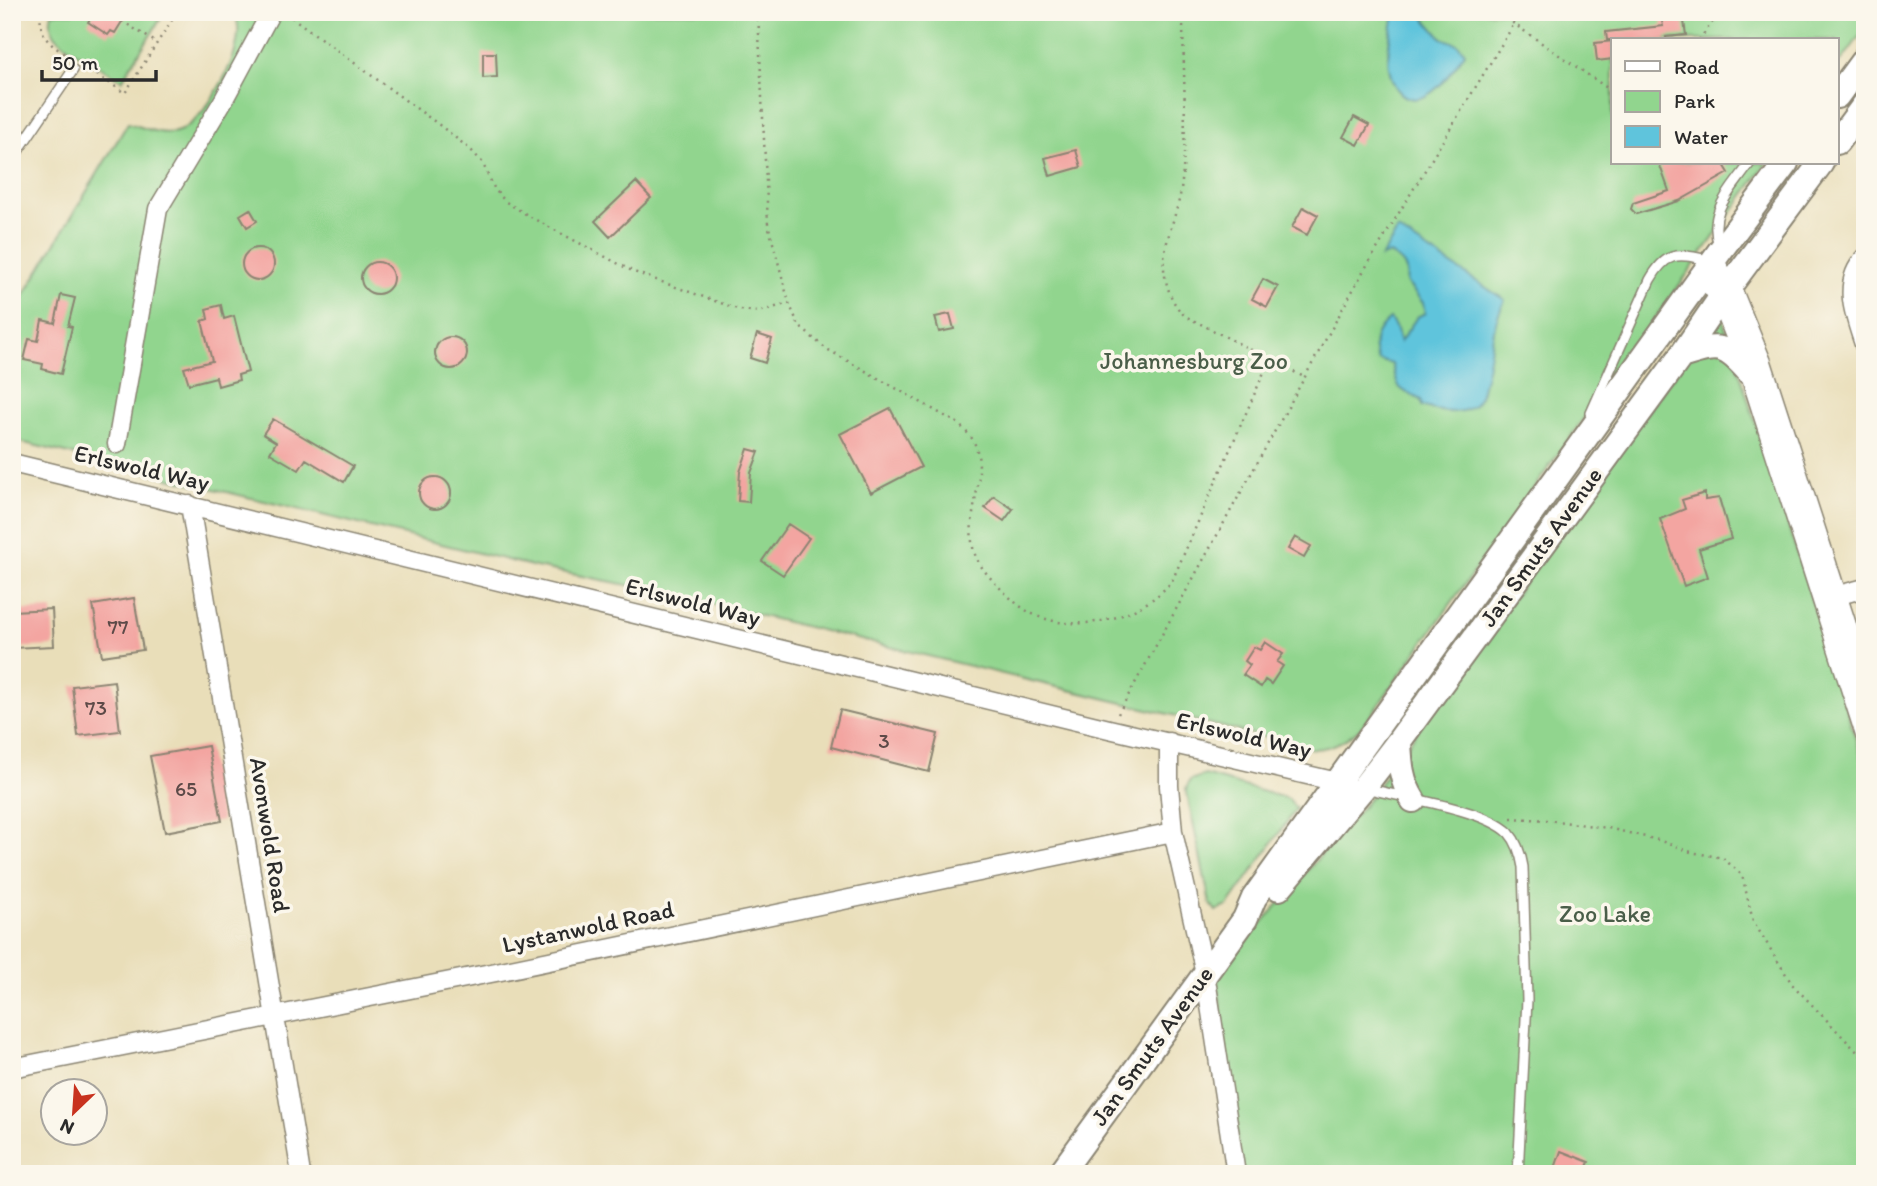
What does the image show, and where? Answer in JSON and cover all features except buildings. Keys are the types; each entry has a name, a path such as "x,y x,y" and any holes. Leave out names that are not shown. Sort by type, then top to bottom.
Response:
{"main road":[{"path":"1839,93 1865,58"},
{"path":"1839,139 1865,104"},
{"name":"Jan Smuts Avenue","path":"1057,1173 1245,919 1254,898 1337,782 1785,164"},
{"name":"Jan Smuts Avenue","path":"1245,919 1262,908 1399,741 1820,164"},
{"path":"1681,356 1706,348 1719,348 1732,353 1749,372"},
{"path":"1399,741 1405,788 1413,800"}],"street":[{"path":"117,444 158,209 223,101 271,12"},
{"path":"1865,258 1857,268 1850,295 1865,347"},
{"path":"1712,263 1766,400 1829,598 1865,736"},
{"path":"1725,292 1749,372 1766,400"},
{"name":"Erlswold Way","path":"12,463 1363,788"},
{"name":"Avonwold Road","path":"190,505 301,1174"},
{"path":"1829,598 1865,588"},
{"path":"1829,598 1865,681"},
{"path":"1169,742 1173,832 1205,973 1236,1174"},
{"name":"Lystanwold Road","path":"12,1068 1173,832"}],"lane":[{"path":"12,160 74,65"},
{"path":"1572,456 1658,265 1676,255 1712,263 1715,218 1719,207 1750,164"},
{"path":"1363,788 1489,818 1514,839 1523,867 1527,1012 1518,1174"}],"path":[{"path":"41,12 40,26 49,43 74,65"},
{"path":"84,67 125,93 177,12"},
{"path":"285,12 471,150 482,162 495,190 506,202 534,219 634,272 740,310 759,312 789,303"},
{"path":"758,12 768,223 789,303 799,326 825,348 959,424 973,441 979,468 971,542 978,561 1013,601 1027,611 1046,620 1075,624 1105,620 1140,608 1162,593 1172,580 1269,361"},
{"path":"1182,12 1183,159 1181,192 1163,265 1166,283 1175,307 1185,316 1304,377"},
{"path":"1503,12 1514,24 1611,91"},
{"path":"1700,38 1720,12"},
{"path":"122,21 157,43"},
{"path":"1109,729 1363,272 1514,24"},
{"path":"1489,818 1548,820 1608,828 1658,840 1691,852 1723,858 1742,875 1753,920 1792,984 1865,1060"}],"green space":[{"path":"165,12 122,80 67,47 55,35 51,24 52,13"},
{"name":"Johannesburg Zoo","path":"235,12 1865,12 1865,29 1839,64 1839,38 1611,38 1611,164 1766,164 1366,722 1343,741 1314,749 658,591 536,567 12,440 12,320 23,297 128,123 168,133 181,130 191,123 210,102 226,74 236,46 238,29"},
{"name":"Zoo Lake","path":"1720,311 1865,768 1865,1174 1241,1174 1217,975 1365,804"},
{"path":"1205,775 1289,799 1296,809 1228,906 1216,911 1210,903 1186,789 1190,780"}],"water":[{"path":"1394,12 1425,12 1425,19 1442,38 1458,44 1465,52 1440,86 1421,98 1413,99 1401,94 1393,82 1388,54"},
{"path":"1398,230 1505,300 1496,321 1481,395 1473,406 1467,409 1452,412 1422,406 1421,400 1400,388 1392,364 1378,360 1375,342 1385,323 1390,319 1400,342 1417,317 1425,313 1423,303 1406,282 1404,265 1390,254 1381,257"}]}
